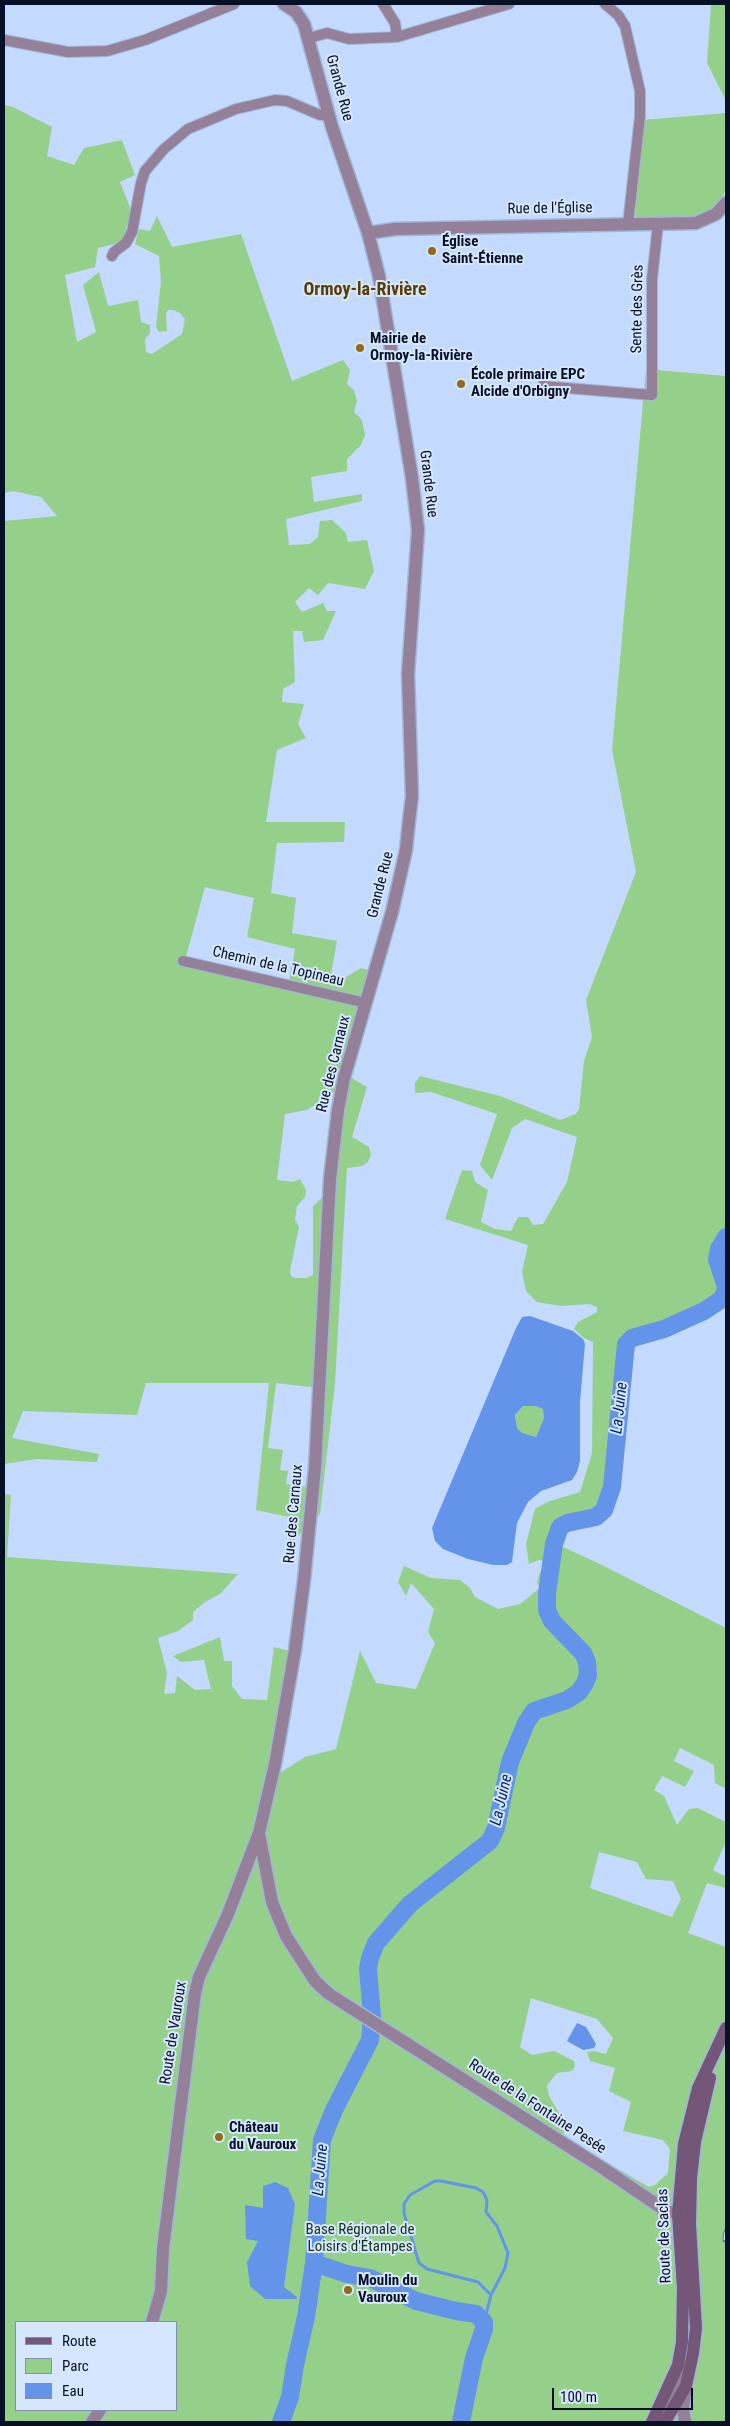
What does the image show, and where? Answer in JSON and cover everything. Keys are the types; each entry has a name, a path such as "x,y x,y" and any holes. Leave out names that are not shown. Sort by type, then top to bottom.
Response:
{"main road":[{"name":"Route de Saclas","path":"652,2422 678,2365 682,2342 683,2288 678,2214 680,2179 690,2114 698,2088 726,2028"},
{"name":"Route de Saclas","path":"664,2422 686,2386 696,2328 690,2224 691,2178 695,2142 717,2049"}],"street":[{"path":"4,40 68,52 107,51 145,40 234,4"},
{"name":"Grande Rue","path":"284,4 296,12 304,24 329,115 368,233 379,276 411,469 418,530 408,674 411,804 406,850 371,984"},
{"path":"383,4 395,23 397,37"},
{"path":"308,38 327,33 349,39 397,37 509,4"},
{"path":"605,4 618,15 625,26 640,91 640,116 628,224"},
{"path":"112,256 126,243 132,232 145,171 164,149 188,129 236,109 275,100 287,101 320,115 329,115"},
{"name":"Rue de l'Église","path":"368,233 395,229 696,223 707,220 716,214 726,203"},
{"name":"Sente des Grès","path":"542,386 652,395 652,279 658,224"},
{"name":"Chemin de la Topineau","path":"184,961 366,1003"},
{"name":"Rue des Carnaux","path":"358,2012 330,1994 315,1981 286,1936 272,1902 260,1833 276,1754 304,1580 317,1442 330,1179 338,1110 344,1078 371,984"},
{"name":"Route de Vauroux","path":"152,2321 161,2292 163,2249 195,1993 199,1978 228,1914 260,1833"},
{"name":"Route de la Fontaine Pesée","path":"358,2012 666,2212 678,2214 690,2224"},
{"path":"664,2422 676,2386 678,2365"},
{"path":"686,2386 683,2408 686,2422"},
{"path":"92,2422 99,2411"}],"green space":[{"path":"711,4 726,4 726,101 707,63"},
{"path":"4,105 13,107 52,127 47,156 74,165 84,148 122,140 135,175 120,182 133,215 126,227 128,236 119,243 98,248 95,267 65,275 77,342 96,332 83,285 99,272 108,306 138,300 141,322 150,325 150,333 145,339 146,352 152,354 182,334 185,319 180,313 173,310 168,310 166,313 167,331 159,332 156,327 161,281 159,256 135,244 139,229 150,231 157,216 172,247 241,234 292,381 343,360 350,370 347,384 354,390 357,401 354,412 362,420 365,435 361,445 347,459 347,471 311,477 314,502 362,494 362,501 286,519 289,545 310,544 318,537 320,521 332,520 346,533 348,542 367,540 374,571 365,589 328,583 318,595 309,588 295,602 302,612 323,603 327,611 336,611 323,640 304,642 302,631 293,631 295,682 283,689 282,702 304,704 298,724 306,738 277,750 266,822 345,822 344,842 277,843 271,893 296,898 292,933 337,941 330,980 333,985 361,968 370,970 340,1071 367,1087 352,1137 369,1147 371,1155 368,1162 362,1166 347,1168 335,1384 320,1514 290,1544 289,1517 256,1510 269,1383 146,1383 137,1415 23,1411 12,1438 99,1454 97,1462 37,1459 4,1464 4,521 57,516 41,497 13,491 4,493","holes":["205,887 254,898 247,937 295,949 288,987 184,964","335,1092 324,1196 313,1206 313,1275 306,1278 295,1278 291,1276 290,1271 299,1227 295,1219 297,1206 305,1197 306,1190 300,1179 293,1182 277,1180 285,1114 307,1110","276,1383 319,1388 307,1487 286,1484 288,1471 280,1470 283,1450 268,1448"]},
{"path":"726,113 726,190 715,210 693,217 635,220 642,120"},
{"name":"Base Régionale de Loisirs d'Étampes","path":"646,369 726,376 726,1305 707,1318 673,1332 643,1341 632,1349 625,1447 618,1447 611,1491 604,1509 597,1517 567,1523 560,1528 554,1543 600,1564 726,1628 726,1789 715,1783 714,1765 680,1748 674,1761 694,1771 685,1787 662,1776 654,1790 664,1796 677,1825 689,1809 698,1808 726,1822 726,1842 713,1870 726,1877 726,1888 707,1883 688,1933 726,1947 726,2422 4,2422 4,1494 11,1495 7,1557 238,1574 220,1594 205,1602 193,1612 193,1620 178,1631 158,1638 167,1673 164,1694 175,1693 177,1676 195,1690 211,1689 204,1660 181,1662 173,1656 220,1637 224,1661 232,1661 232,1686 242,1699 267,1700 274,1647 289,1651 282,1699 264,1783 305,1757 336,1749 360,1651 376,1683 416,1689 435,1643 428,1632 434,1609 411,1583 406,1596 398,1582 404,1566 431,1578 460,1580 470,1588 475,1597 498,1609 520,1604 540,1588 537,1582 540,1572 546,1567 546,1561 539,1560 529,1564 526,1544 535,1509 547,1502 580,1492 592,1453 593,1342 584,1338 574,1329 578,1322 597,1312 597,1307 589,1304 561,1306 537,1302 526,1291 522,1272 528,1245 445,1219 462,1170 472,1171 475,1182 488,1190 481,1222 495,1229 511,1231 518,1217 528,1217 533,1225 543,1224 567,1182 577,1137 525,1119 512,1128 492,1180 480,1165 497,1114 431,1092 415,1093 415,1083 420,1076 500,1096 560,1120 576,1114 579,1109 584,1061 592,1037 586,1000 636,872 612,750","holes":["599,1852 637,1862 646,1879 673,1881 681,1899 672,1917 590,1888","531,1998 597,2019 613,2038 606,2054 594,2051 587,2052 590,2061 615,2068 609,2091 631,2102 623,2131 663,2140 670,2149 668,2173 655,2185 649,2187 562,2137 567,2126 549,2096 547,2085 557,2073 572,2071 575,2066 574,2061 554,2051 532,2055 520,2047"]},
{"path":"523,1406 535,1406 543,1409 544,1418 536,1437 521,1433 517,1428 515,1415"}],"water":[{"path":"530,1316 573,1331 583,1339 585,1344 580,1402 580,1461 577,1472 572,1480 541,1491 528,1502 517,1523 512,1562 507,1565 493,1565 468,1559 443,1549 435,1541 432,1528 522,1317","holes":["523,1406 535,1406 543,1409 544,1418 536,1437 522,1433 517,1428 515,1415"]},
{"path":"577,2023 586,2027 596,2044 594,2048 583,2050 567,2041"},
{"path":"275,2182 288,2188 295,2204 284,2287 297,2299 265,2299 250,2286 247,2262 258,2241 246,2239 245,2205 263,2208 263,2186"}],"waterway":[{"name":"La Juine","path":"726,1237 719,1249 717,1259 726,1287"},
{"name":"La Juine","path":"281,2422 290,2397 306,2317 314,2263 322,2140 334,2110 370,2040 372,2016 368,1969 370,1958 376,1943 410,1904 490,1841 496,1828 510,1762 526,1723 534,1711 567,1700 579,1692 585,1683 588,1675 587,1662 583,1653 552,1621 547,1610 547,1593 554,1544 560,1527 567,1523 596,1517 604,1510 612,1487 626,1344 632,1338 664,1329 704,1311 722,1299 726,1290"},
{"path":"484,2322 491,2295 505,2268 508,2253 497,2226 486,2212 487,2200 483,2192 476,2188 435,2181 410,2195 404,2204 404,2213 419,2263 427,2269 478,2282 491,2295"},
{"path":"314,2263 347,2274 370,2278 416,2301 476,2314 484,2322 484,2329 474,2358 461,2422"}],"railway":[{"path":"725,2240 726,2232"}],"place":[{"name":"Église Saint-Étienne","path":"432,251"},
{"name":"Mairie de Ormoy-la-Rivière","path":"360,348"},
{"name":"École primaire EPC Alcide d'Orbigny","path":"461,384"},
{"name":"Château du Vauroux","path":"219,2137"},
{"name":"Moulin du Vauroux","path":"348,2290"}],"district":[{"name":"Ormoy-la-Rivière","path":"365,290"}]}
